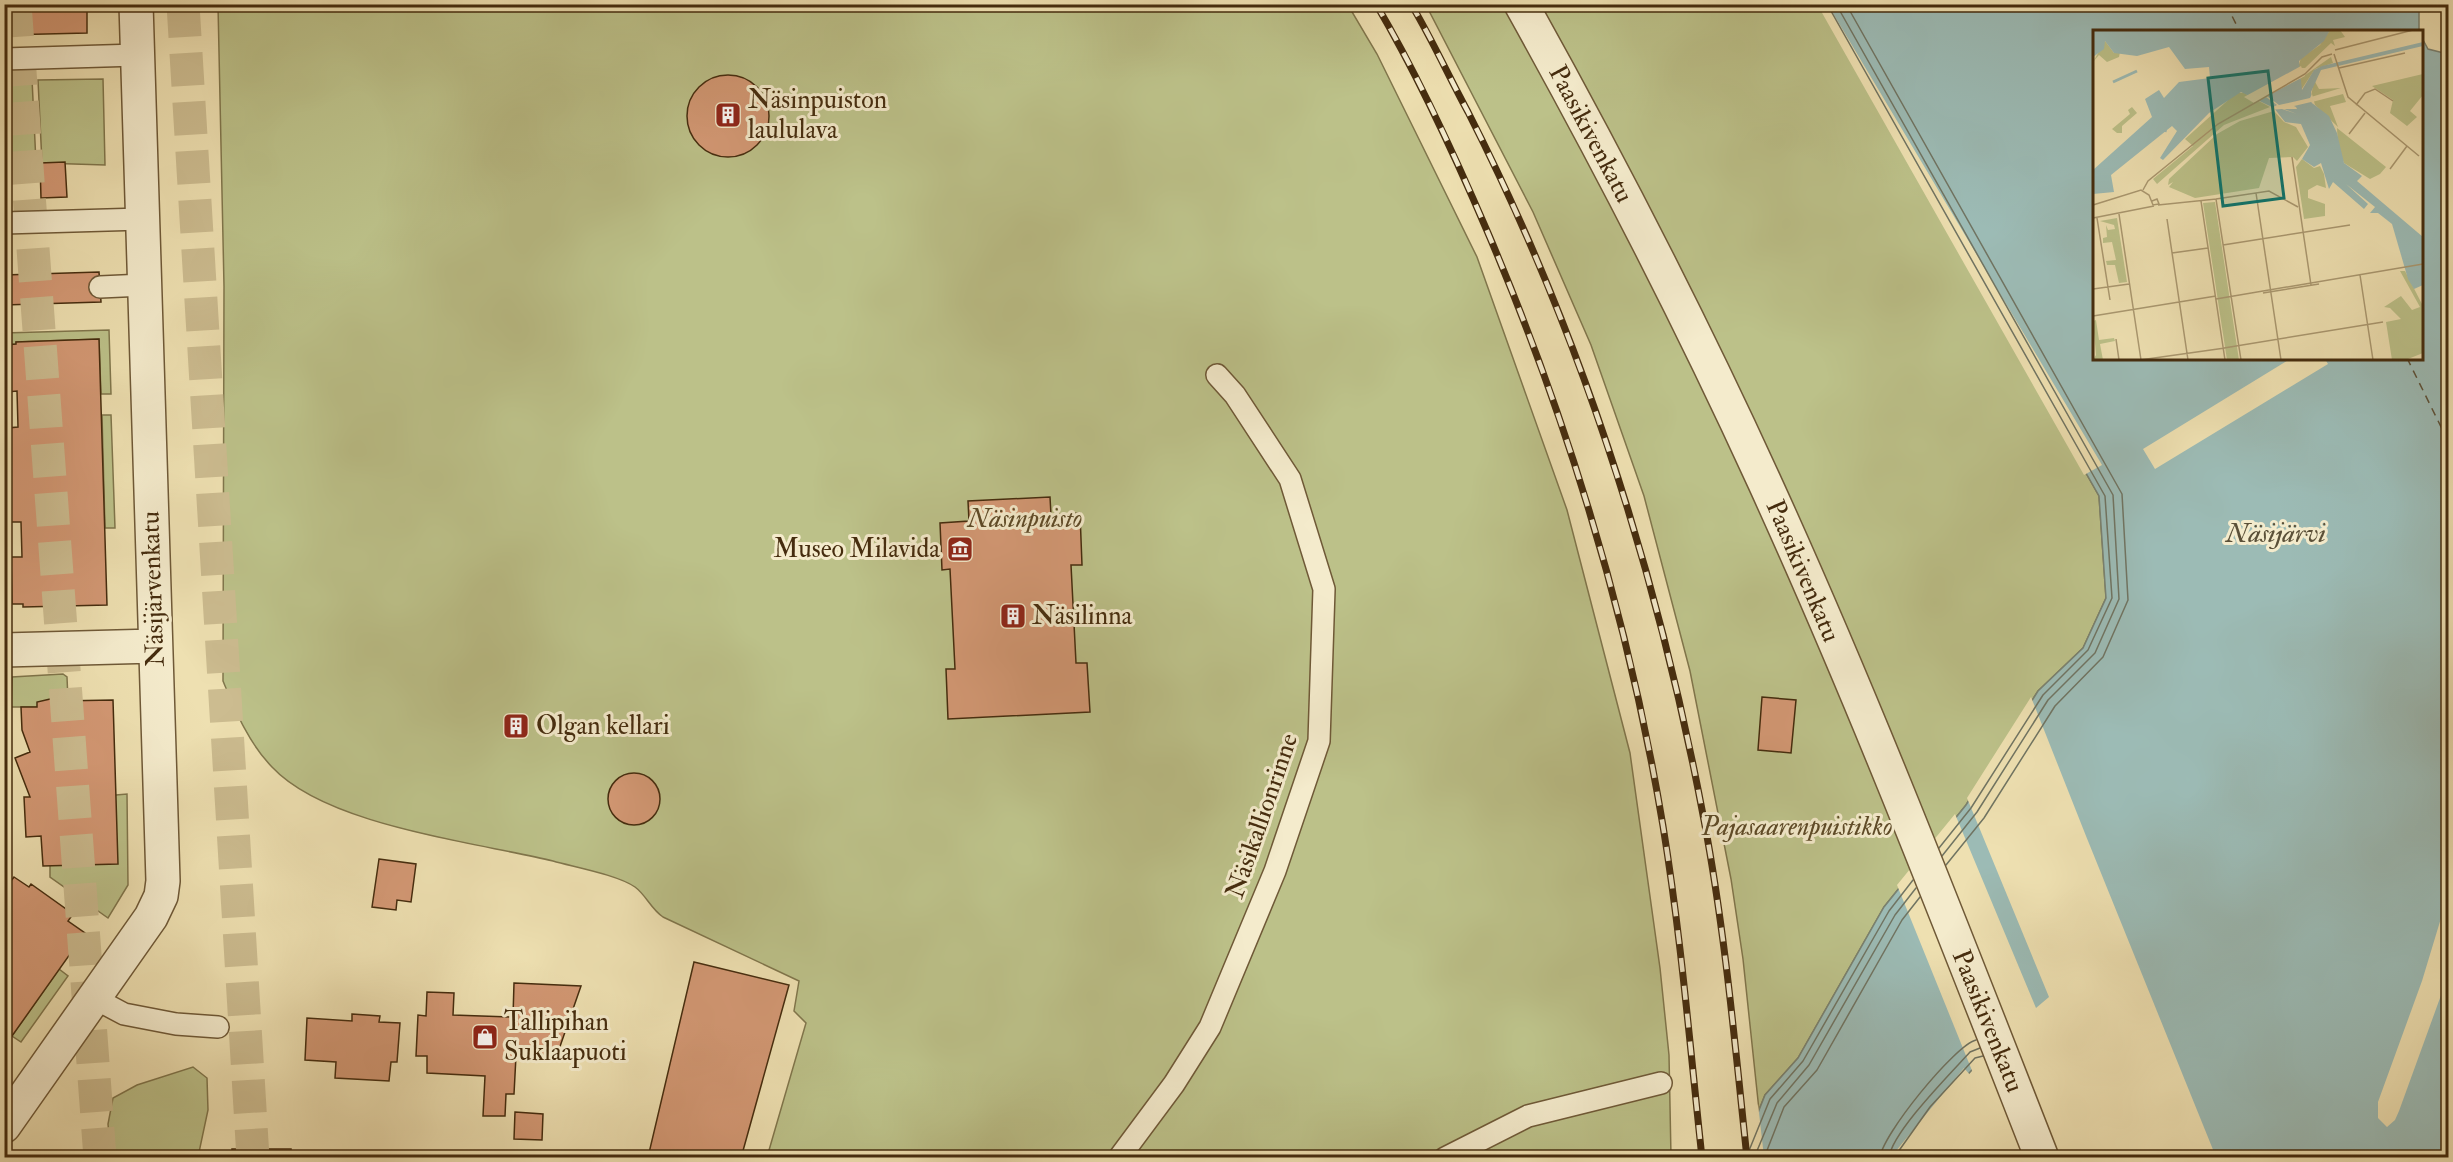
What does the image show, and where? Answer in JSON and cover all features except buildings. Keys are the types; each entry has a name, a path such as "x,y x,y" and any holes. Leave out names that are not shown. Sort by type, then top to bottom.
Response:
{"street":[{"name":"Näsijärvenkatu","path":"4,1126 151,917 161,896 163,881 136,4"},
{"name":"Paasikivenkatu","path":"1521,4 1655,256 1764,481 1841,660 2042,1158"},
{"path":"4,650 155,646"}],"lane":[{"path":"4,59 137,55"},
{"path":"4,223 142,219"},
{"path":"100,287 144,285"},
{"name":"Näsikallionrinne","path":"1119,1158 1174,1084 1210,1027 1275,872 1319,741 1324,589 1290,479 1235,394 1217,375"},
{"path":"94,998 124,1014 176,1024 218,1027"},
{"path":"1445,1158 1528,1116 1661,1083"}],"green space":[{"name":"Näsinpuisto","path":"218,5 1348,5 1377,54 1477,257 1567,510 1630,753 1660,968 1669,1055 1671,1157 767,1157 806,1023 794,1011 799,981 663,917 639,890 618,879 553,861 404,829 365,818 328,804 297,787 272,767 249,737 223,681 224,286"},
{"name":"Pajasaarenpuistikko","path":"1426,5 1820,5 2099,496 2106,598 2083,648 2038,691 1966,805 1884,907 1798,1058 1765,1095 1759,1110 1743,959 1731,879 1690,671 1644,496 1591,345 1533,212"},
{"path":"28,75 32,79 36,163 31,167 5,168 5,76"},
{"path":"103,79 105,165 42,163 38,80"},
{"path":"109,330 111,394 101,394 99,339 16,342 16,344 5,346 4,333"},
{"path":"102,415 111,415 115,528 105,528"},
{"path":"63,674 67,677 68,701 37,707 11,707 12,677"},
{"path":"127,794 128,885 108,918 50,877 50,865 116,795"},
{"path":"59,969 68,976 21,1042 12,1036"},
{"path":"193,1067 207,1078 208,1110 198,1157 111,1157 108,1124 113,1098 137,1085"}],"water":[{"name":"Näsijärvi","path":"1820,5 2419,5 2419,30 2093,30 2093,360 2423,360 2423,40 2428,49 2448,54 2448,1157 2012,1157 2002,1095 1980,1061 1935,1111 1900,1157 1740,1158 1765,1095 1798,1058 1884,907 1966,805 2038,691 2083,648 2106,598 2099,496"}],"pier":[{"path":"1817,4 1828,5 2102,465 2084,475"},
{"path":"2288,360 2326,360 2328,364 2155,469 2143,449"},
{"path":"2031,697 2216,1157 2009,1158 2000,1096 1980,1066 1973,1073 1897,885 1955,814 2036,1008 2049,997 1967,798"},
{"path":"2448,895 2448,976 2399,1111 2395,1120 2387,1127 2378,1118 2378,1102 2422,981"},
{"path":"1964,1068 1971,1076 1937,1113 1905,1157 1891,1157"},
{"path":"1758,1104 1764,1157 1737,1158 1737,1156"}],"ferry route":[{"path":"2226,4 2239,30"},
{"path":"2408,360 2448,441"}],"tunnel":[{"path":"15,4 100,1158"},
{"path":"183,4 253,1158"}],"railway":[{"path":"1376,4 1436,117 1488,233 1545,377 1593,524 1633,674 1663,826 1680,950 1702,1158"},
{"path":"1411,4 1509,196 1546,282 1611,457 1639,547 1664,637 1704,820 1724,946 1747,1158"}],"place":[{"name":"Näsinpuiston laululava","path":"728,115"},
{"name":"Museo Milavida","path":"960,549"},
{"name":"Näsilinna","path":"1013,616"},
{"name":"Olgan kellari","path":"516,726"},
{"name":"Tallipihan Suklaapuoti","path":"485,1037"}]}
